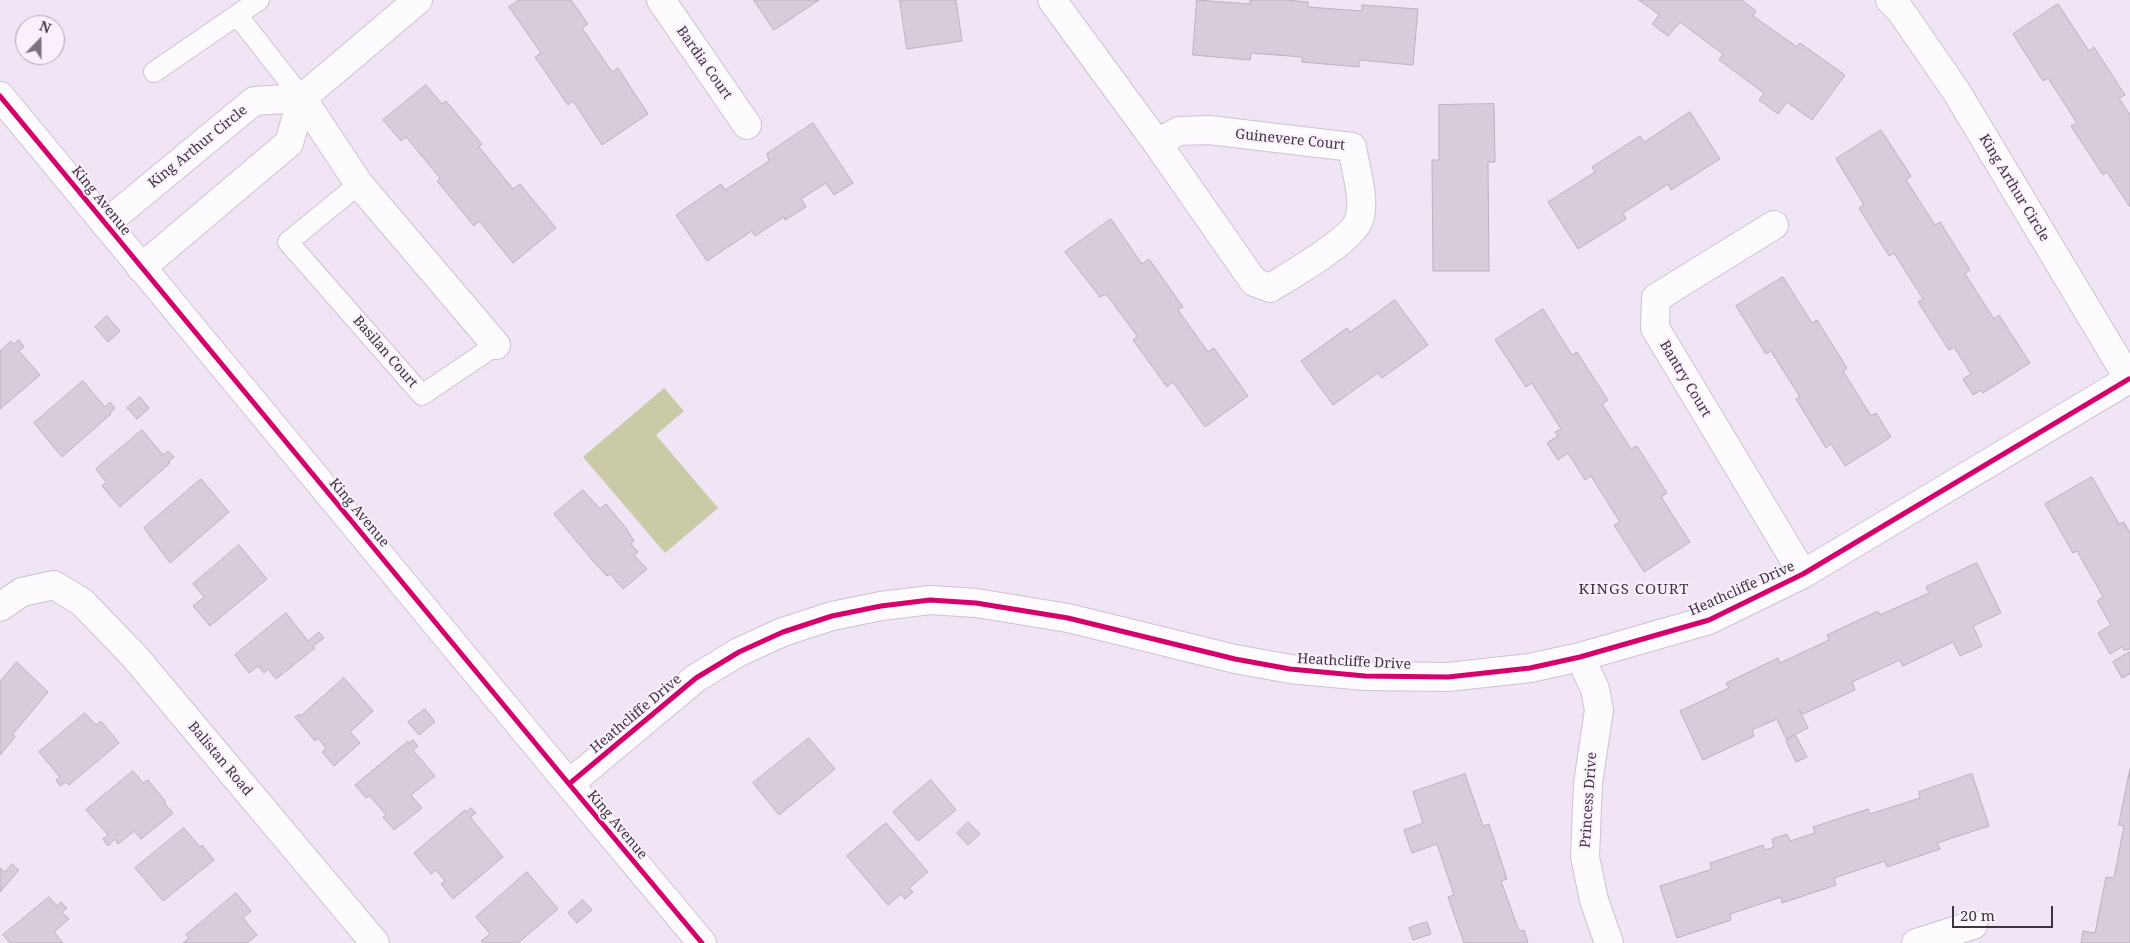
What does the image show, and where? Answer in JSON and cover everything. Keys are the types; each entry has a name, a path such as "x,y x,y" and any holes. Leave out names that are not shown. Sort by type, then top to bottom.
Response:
{"street":[{"path":"141,268 289,143 302,98 418,0"},
{"name":"Bardia Court","path":"661,0 747,125"},
{"name":"Guinevere Court","path":"1052,0 1254,282 1270,288 1349,235 1359,220 1361,203 1352,147 1209,130 1179,131 1156,143"},
{"name":"King Arthur Circle","path":"1890,0 1900,10 1956,91 2129,380"},
{"name":"King Avenue","path":"0,96 702,943"},
{"name":"Basilan Court","path":"302,98 359,184 496,345"},
{"name":"King Arthur Circle","path":"105,224 254,101 302,98"},
{"name":"Bantry Court","path":"1774,225 1656,298 1654,328 1803,574"},
{"name":"Heathcliffe Drive","path":"569,784 696,678 739,652 783,632 832,616 880,606 930,600 976,603 1068,618 1235,659 1290,669 1365,676 1448,677 1530,668 1580,657 1709,620 1803,574 2129,380"},
{"name":"Balistan Road","path":"0,607 22,592 54,585 82,602 135,658 375,943"},
{"name":"Princess Drive","path":"1580,657 1594,689 1599,710 1588,783 1585,857 1594,900 1609,943"},
{"path":"1916,943 1973,925"}],"lane":[{"path":"154,72 260,0"},
{"path":"237,15 302,98"},
{"name":"Basilan Court","path":"359,184 288,242 422,395 496,345"}],"shaded area":[{"path":"664,388 684,411 656,435 718,508 665,553 583,457"}],"building":[{"path":"519,0 571,0 588,24 582,28 612,72 618,68 648,114 602,145 573,101 568,105 535,57 541,53 509,7"},
{"path":"754,0 819,0 774,30"},
{"path":"900,0 956,0 962,41 907,49"},
{"path":"1197,0 1250,4 1250,0 1286,0 1308,2 1308,7 1362,11 1362,5 1418,9 1413,65 1359,60 1359,67 1302,62 1302,57 1251,53 1250,60 1193,55"},
{"path":"1639,0 1742,0 1756,11 1753,16 1797,47 1800,43 1845,75 1812,120 1787,102 1778,114 1759,100 1764,93 1719,60 1723,54 1680,22 1668,36 1652,24 1659,15"},
{"path":"2058,4 2089,51 2094,47 2125,95 2119,98 2130,115 2130,207 2107,172 2103,175 2071,126 2077,123 2048,78 2043,81 2013,34"},
{"path":"426,85 442,104 446,101 482,144 479,147 513,189 520,184 556,228 513,263 479,221 474,226 437,181 440,178 406,137 401,141 383,120"},
{"path":"1494,104 1495,162 1488,162 1489,271 1433,271 1432,160 1439,160 1439,105"},
{"path":"1690,112 1720,159 1671,190 1668,184 1623,213 1626,219 1578,249 1548,202 1595,172 1592,167 1640,136 1644,142"},
{"path":"813,123 853,183 834,195 826,183 801,199 806,207 785,220 784,217 755,236 752,231 707,261 676,215 721,184 725,190 769,161 767,154"},
{"path":"1881,130 1911,176 1906,180 1935,225 1940,222 1970,270 1965,274 1994,319 1999,315 2030,363 1983,393 1981,390 1973,395 1963,379 1971,374 1954,347 1949,350 1918,302 1923,299 1894,253 1889,256 1859,208 1864,205 1836,159"},
{"path":"1111,219 1142,264 1149,259 1183,307 1178,310 1208,352 1214,348 1248,396 1205,427 1173,382 1167,387 1133,340 1137,336 1106,294 1100,297 1065,252"},
{"path":"1783,277 1812,323 1817,320 1847,368 1843,371 1871,416 1876,413 1891,437 1845,466 1831,444 1826,448 1796,399 1800,397 1771,351 1766,354 1736,306"},
{"path":"1395,300 1428,345 1382,378 1378,373 1333,405 1301,361 1347,328 1350,332"},
{"path":"1543,309 1572,355 1577,352 1608,400 1602,404 1631,449 1637,446 1667,493 1661,497 1690,542 1644,572 1614,525 1620,522 1591,476 1585,480 1568,453 1558,460 1547,443 1558,436 1555,432 1561,429 1532,383 1526,387 1495,340"},
{"path":"107,316 120,331 108,342 95,327"},
{"path":"19,340 24,347 19,351 40,375 0,409 0,351 11,341 14,344"},
{"path":"83,381 105,407 110,402 115,408 111,414 62,457 34,423"},
{"path":"140,397 149,408 137,419 127,408"},
{"path":"142,430 163,455 168,451 174,457 168,462 170,463 120,507 102,486 106,482 96,469"},
{"path":"2092,477 2119,524 2124,522 2130,533 2130,649 2124,650 2122,647 2110,654 2098,633 2111,625 2097,601 2103,597 2077,551 2073,553 2045,504"},
{"path":"201,479 229,512 170,563 144,528"},
{"path":"583,490 600,509 606,504 626,528 634,541 631,544 638,552 634,555 647,569 623,589 610,574 607,576 592,560 554,514"},
{"path":"239,545 267,579 210,626 193,606 204,597 193,584"},
{"path":"1977,563 2001,613 1973,626 1982,646 1960,656 1953,642 1903,666 1900,660 1852,682 1855,690 1803,714 1799,709 1808,728 1786,739 1777,719 1752,730 1754,736 1703,760 1680,711 1729,688 1726,683 1778,658 1780,663 1829,640 1827,635 1878,611 1880,615 1929,593 1926,587"},
{"path":"286,613 308,641 319,632 324,638 313,646 315,648 276,679 268,669 264,673 258,666 249,673 235,655"},
{"path":"2130,652 2130,674 2122,678 2113,662"},
{"path":"17,662 48,692 13,734 15,737 0,755 0,682"},
{"path":"344,678 373,711 350,732 360,743 334,766 322,752 326,748 318,738 315,741 295,717 299,714 300,716"},
{"path":"425,709 435,722 419,735 408,722"},
{"path":"85,713 96,725 101,721 119,743 69,785 66,782 60,786 56,780 60,777 39,752"},
{"path":"1796,736 1807,757 1796,762 1786,741"},
{"path":"809,738 835,769 779,815 753,783"},
{"path":"413,740 418,746 413,750 435,776 411,795 422,808 394,830 383,817 386,815 370,796 366,798 355,785 408,741 409,743"},
{"path":"2130,769 2130,943 2081,943 2083,931 2095,933 2106,877 2114,878 2124,826 2119,825"},
{"path":"133,771 143,783 148,780 173,813 141,839 134,831 118,844 115,839 108,846 103,839 108,835 86,810"},
{"path":"1465,774 1483,826 1489,824 1507,879 1501,881 1519,931 1524,930 1528,943 1464,943 1448,897 1454,895 1437,844 1412,853 1404,830 1423,823 1413,792"},
{"path":"1972,774 1989,826 1937,843 1940,849 1887,867 1885,861 1834,878 1836,885 1782,903 1781,897 1730,914 1731,920 1677,938 1660,886 1712,869 1710,863 1763,845 1765,850 1774,847 1772,839 1787,834 1790,841 1815,833 1813,827 1868,809 1870,814 1920,798 1919,792"},
{"path":"931,780 956,810 918,841 893,812"},
{"path":"471,808 476,813 470,817 503,857 453,899 441,884 445,881 436,870 431,874 414,853 465,810 466,812"},
{"path":"968,822 980,834 968,845 957,833"},
{"path":"886,823 928,872 909,888 913,892 905,899 901,894 888,905 847,856"},
{"path":"184,828 200,847 202,845 214,860 163,901 135,868"},
{"path":"12,864 19,870 0,892 0,868 5,872"},
{"path":"527,872 558,909 518,943 483,943 481,941 490,934 476,917"},
{"path":"236,893 251,911 243,918 257,935 247,943 183,943 189,938 186,935"},
{"path":"49,897 57,906 61,902 67,908 62,912 69,919 54,932 63,943 10,943 3,935"},
{"path":"583,900 592,910 577,923 568,913"},
{"path":"1427,922 1431,934 1413,940 1409,928"}],"cycle path":[{"path":"0,96 702,943"},
{"path":"569,784 696,678 739,652 783,632 832,616 881,606 930,600 976,603 1068,618 1235,659 1290,669 1365,676 1448,677 1530,668 1580,657 1709,620 1803,574 2129,379"}],"district":[{"name":"KINGS COURT","path":"1634,590"}]}
